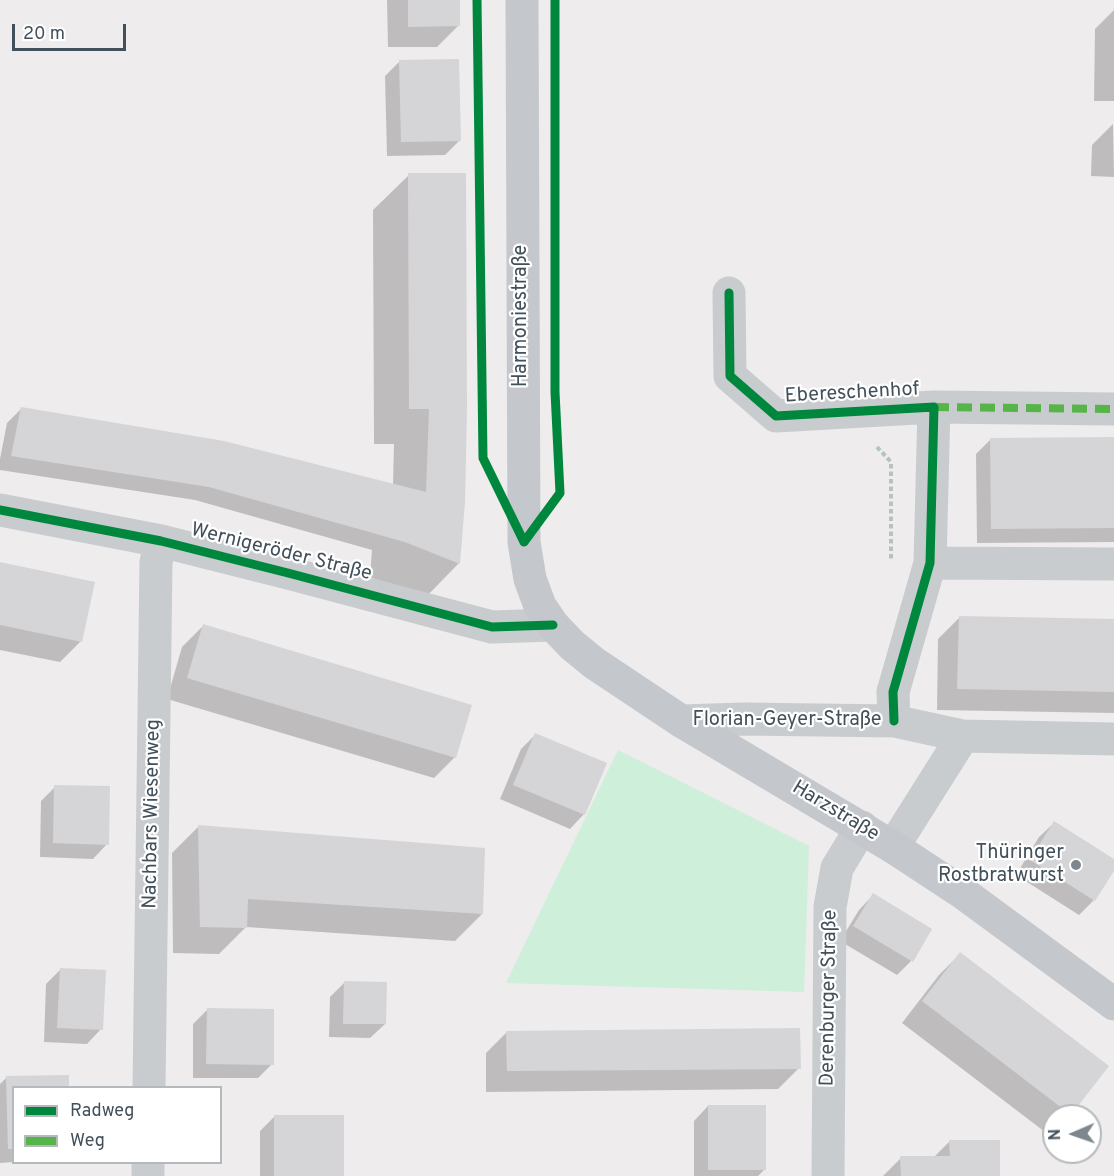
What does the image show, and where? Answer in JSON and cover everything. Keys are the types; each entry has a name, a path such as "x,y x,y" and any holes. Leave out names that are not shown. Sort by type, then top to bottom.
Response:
{"main road":[{"name":"Harmoniestraße","path":"522,0 524,542 530,579 540,606 554,626"},
{"name":"Harzstraße","path":"554,626 594,663 681,721 893,847 963,893 1114,1004"}],"street":[{"name":"Ebereschenhof","path":"729,293 730,376 776,416 934,407 1114,409"},
{"name":"Ebereschenhof","path":"894,721 893,692 930,563 934,407"},
{"name":"Wernigeröder Straße","path":"0,510 161,542 492,627 554,626"},
{"name":"Nachbars Wiesenweg","path":"149,1086 156,562 161,542"},
{"path":"930,563 1114,564"},
{"name":"Florian-Geyer-Straße","path":"681,721 744,719 894,721 963,736 1114,738"},
{"path":"893,847 963,736"},
{"name":"Derenburger Straße","path":"828,1176 830,907 837,868 862,827"}],"path":[{"path":"875,445 891,462 891,561"}],"green space":[{"path":"618,750 809,846 804,992 506,983"}],"building":[{"path":"408,0 460,0 460,26 408,27"},
{"path":"459,59 461,141 401,142 399,60"},
{"path":"408,173 466,173 467,408 465,502 460,564 405,542 209,487 11,456 21,407 224,441 426,492 429,409 409,409"},
{"path":"1114,437 1114,528 991,529 990,438"},
{"path":"0,562 95,582 82,642 0,625"},
{"path":"959,616 1114,619 1114,692 957,689"},
{"path":"203,624 472,705 456,758 187,678"},
{"path":"535,733 607,763 585,815 513,785"},
{"path":"54,785 110,786 109,845 53,843"},
{"name":"Thüringer Rostbratwurst","path":"1054,821 1114,859 1114,871 1095,901 1030,860"},
{"path":"198,825 485,848 483,914 248,899 247,928 200,927"},
{"path":"873,893 932,929 913,962 853,926"},
{"path":"960,952 1109,1066 1080,1104 1057,1104 922,1001"},
{"path":"60,968 106,970 103,1030 57,1028"},
{"path":"344,981 387,982 386,1024 343,1024"},
{"path":"207,1008 274,1009 274,1065 206,1064"},
{"path":"800,1028 801,1069 507,1071 506,1031"},
{"path":"69,1075 69,1086 12,1086 12,1149 8,1149 6,1076"},
{"path":"708,1105 766,1105 766,1170 708,1170"},
{"path":"274,1115 344,1115 344,1176 274,1176"},
{"path":"949,1140 1000,1140 1000,1176 901,1176 900,1156 950,1156"}],"marked path":[{"path":"934,407 1114,409"}],"cycle path":[{"path":"477,0 483,458 524,542 560,493 555,392 555,0"},
{"path":"729,293 730,376 776,416 934,407 930,563 893,692 894,721"},
{"path":"0,510 161,541 492,627 553,625"}],"place":[{"name":"Thüringer Rostbratwurst","path":"1076,865"}]}
